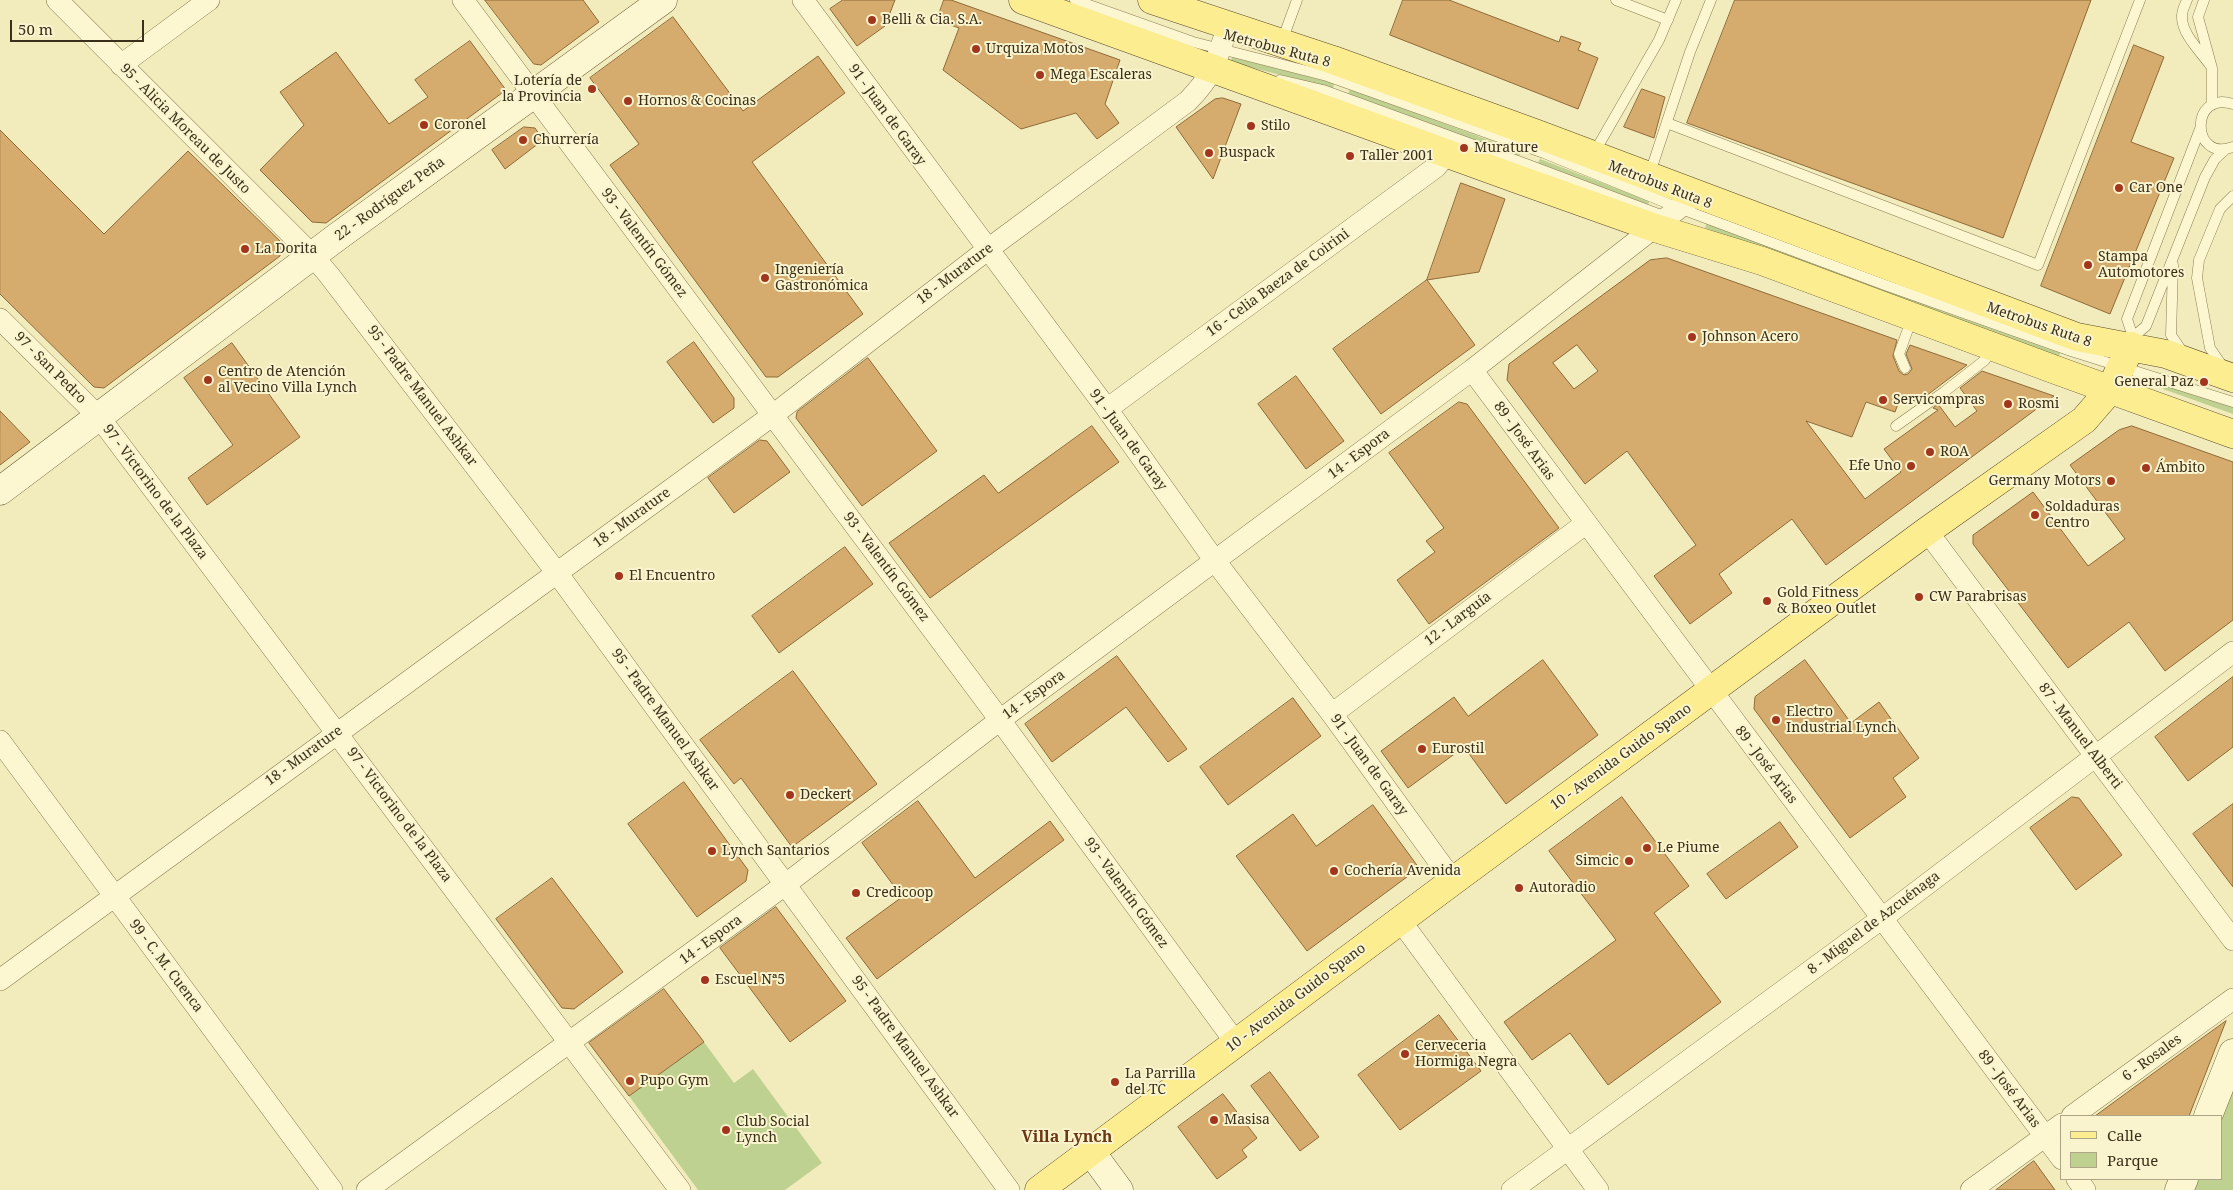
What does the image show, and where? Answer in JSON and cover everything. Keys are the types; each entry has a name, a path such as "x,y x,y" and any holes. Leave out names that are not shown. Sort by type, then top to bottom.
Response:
{"main road":[{"path":"1023,0 1221,47 1281,44 1333,60 1649,176 1677,216 1762,261 1990,346 2124,360 2166,354 2233,378"},
{"path":"1152,0 1221,47 1317,108 1447,154 1677,216 2077,336 2124,360 2233,434"},
{"name":"10 - Avenida Guido Spano","path":"1040,1190 1452,880 1927,531 2084,420 2124,360"}],"street":[{"name":"95 - Alicia Moreau de Justo","path":"57,0 313,256"},
{"path":"121,65 209,0"},
{"name":"93 - Valentín Gómez","path":"463,0 1000,720 1236,1043"},
{"name":"22 - Rodríguez Peña","path":"0,491 313,256 662,0"},
{"name":"91 - Juan de Garay","path":"802,0 1107,409 1215,561 1332,714 1452,880"},
{"name":"18 - Murature","path":"0,980 336,732 773,414 987,250 1188,101 1204,84 1221,47"},
{"name":"16 - Celia Baeza de Coirini","path":"1107,409 1436,167 1447,154"},
{"name":"14 - Espora","path":"367,1190 786,884 1000,720 1677,216"},
{"name":"95 - Padre Manuel Ashkar","path":"313,256 557,573 1009,1190"},
{"name":"97 - San Pedro","path":"0,319 99,417"},
{"name":"89 - José Arias","path":"1472,370 1585,524 2060,1156"},
{"name":"97 - Victorino de la Plaza","path":"99,417 571,1042 680,1190"},
{"name":"12 - Larguía","path":"1332,714 1585,524"},
{"name":"87 - Manuel Alberti","path":"1927,531 2233,940"},
{"name":"8 - Miguel de Azcuénaga","path":"1512,1190 1881,919 2233,652"},
{"name":"99 - C. M. Cuenca","path":"0,742 332,1190"},
{"path":"1400,920 1598,1190"},
{"name":"6 - Rosales","path":"2073,1115 2233,999"},
{"path":"2208,1115 2233,1053"},
{"path":"1970,1190 2060,1125"},
{"path":"1091,1152 1119,1190"}],"lane":[{"name":"Metrobus Ruta 8","path":"1075,0 1193,42 1221,47 1327,76 1544,154 1677,216"},
{"path":"1281,44 1296,0"},
{"path":"1616,0 1668,20"},
{"path":"1593,155 1659,40 1676,0"},
{"path":"1649,176 1690,52 1711,0"},
{"path":"1667,123 2038,265 2140,0"},
{"path":"2187,0 2182,16 2183,24 2212,68"},
{"path":"2204,0 2198,17 2198,24 2212,68 2212,105"},
{"name":"Metrobus Ruta 8","path":"1221,47 1268,77 1323,90 1526,164 1677,216"},
{"path":"2124,360 2127,319 2200,129 2202,115 2212,105 2225,102 2233,104"},
{"path":"2200,129 2206,142 2212,147 2231,148"},
{"path":"2124,360 2146,326 2205,177 2215,159 2231,148"},
{"path":"2233,196 2220,209 2199,260 2197,278 2210,348 2219,364 2233,374"},
{"path":"2173,259 2172,335 2189,363"},
{"path":"1905,368 1900,354 1913,317"},
{"path":"1896,426 1985,360 1990,346"},
{"path":"2124,360 2233,402"}],"green space":[{"path":"1232,57 1334,83 1333,89 1231,62"},
{"path":"1350,89 1521,152 1519,156 1348,94"},
{"path":"1540,159 1649,201 1648,206 1538,163"},
{"path":"1707,222 1944,312 2060,353 2058,361 1705,228"},
{"path":"2166,384 2233,407 2233,414 2163,389"},
{"name":"Club Social Lynch","path":"704,1042 734,1083 753,1069 822,1163 785,1190 698,1190 629,1096"},
{"path":"2233,1086 2233,1190 2193,1190 2197,1180 2223,1180 2222,1115"}],"building":[{"path":"485,0 583,0 599,22 541,65 534,64"},
{"name":"Belli & Cia. S.A.","path":"843,0 895,0 885,26 857,46 830,9"},
{"path":"944,0 951,0 1120,60 1105,104 1119,123 1097,139 1076,113 1021,129 943,70 959,28 937,20"},
{"path":"1403,0 1449,0 1559,42 1561,36 1581,43 1578,50 1598,58 1578,109 1390,35"},
{"path":"1735,0 2091,0 2003,238 1687,123"},
{"path":"673,17 743,111 818,56 845,93 752,162 863,314 778,377 766,377 610,165 639,144 590,78"},
{"path":"470,41 506,90 326,223 312,222 260,170 304,125 280,92 336,52 389,124 428,97 415,80"},
{"path":"2134,45 2164,57 2131,142 2174,158 2110,314 2041,286"},
{"path":"1642,89 1665,97 1654,138 1624,127"},
{"name":"Buspack","path":"1223,98 1241,104 1213,179 1176,127 1215,99"},
{"path":"524,127 535,128 543,140 505,169 492,150"},
{"path":"0,130 104,234 188,151 281,242 280,256 104,388 94,387 0,294"},
{"path":"1461,183 1505,199 1479,272 1427,280"},
{"path":"1667,258 1897,340 1893,356 1899,371 1904,375 1908,374 1912,369 1906,354 1910,345 1967,365 1918,402 1901,396 1895,412 1866,402 1852,437 1806,421 1865,499 1901,472 1884,449 1938,410 1933,408 1938,404 1955,427 1977,411 1960,388 1982,371 2054,396 1826,565 1792,519 1719,574 1732,593 1690,624 1654,576 1696,545 1627,451 1585,484 1507,380 1509,364 1650,260","holes":["1577,345 1598,371 1574,389 1553,363"]},
{"path":"1427,280 1475,345 1381,414 1333,349"},
{"path":"694,342 734,398 734,408 713,423 667,362"},
{"path":"232,343 300,437 207,505 188,478 233,445 184,378"},
{"path":"868,358 937,451 862,506 796,418 797,412"},
{"path":"1296,376 1344,441 1306,469 1258,404"},
{"path":"1459,402 1467,404 1559,528 1429,624 1397,580 1435,552 1426,541 1444,528 1389,453"},
{"path":"0,411 30,442 0,465"},
{"path":"1092,426 1119,462 930,598 889,543 984,475 998,493"},
{"path":"2132,426 2233,462 2233,620 2165,671 2129,622 2068,668 1973,544 1973,535 2033,492 2088,566 2125,539 2070,465 2119,430"},
{"path":"760,440 767,441 790,472 734,513 708,478"},
{"path":"845,547 873,584 779,653 752,616"},
{"path":"1117,656 1187,749 1168,762 1126,707 1052,762 1025,724"},
{"path":"1543,660 1598,735 1506,804 1464,747 1408,788 1381,751 1454,697 1468,716"},
{"path":"1805,660 1851,723 1879,702 1919,758 1893,778 1906,797 1850,838 1754,709 1755,697"},
{"path":"793,671 877,784 792,847 741,778 734,784 700,740"},
{"path":"2233,677 2233,747 2188,781 2155,737"},
{"path":"1293,698 1321,736 1228,805 1200,767"},
{"path":"684,782 748,870 746,881 697,917 628,824"},
{"path":"1622,797 1689,886 1654,913 1721,1002 1608,1085 1570,1033 1532,1060 1504,1022 1616,940 1549,851"},
{"path":"2072,797 2079,798 2122,855 2076,890 2030,828"},
{"path":"918,801 975,878 1050,821 1064,840 877,979 846,938 902,897 862,843"},
{"path":"2233,804 2233,887 2193,834"},
{"path":"1373,805 1419,868 1307,951 1236,856 1293,814 1316,846"},
{"path":"1780,822 1798,847 1726,899 1707,874"},
{"path":"552,878 623,972 574,1009 562,1008 496,919"},
{"path":"776,907 846,1001 790,1042 720,948"},
{"path":"664,989 704,1042 629,1096 589,1043"},
{"path":"1439,1015 1481,1071 1400,1130 1358,1075"},
{"path":"2226,1021 2189,1115 2096,1115"},
{"path":"1270,1072 1319,1137 1300,1151 1251,1086"},
{"path":"1223,1094 1257,1138 1242,1150 1247,1157 1217,1179 1178,1127"},
{"path":"2034,1161 2055,1190 1996,1190"}],"place":[{"name":"Belli & Cia. S.A.","path":"872,20"},
{"name":"Urquiza Motos","path":"976,49"},
{"name":"Mega Escaleras","path":"1040,75"},
{"name":"Lotería de la Provincia","path":"592,89"},
{"name":"Hornos & Cocinas","path":"628,101"},
{"name":"Coronel","path":"424,125"},
{"name":"Stilo","path":"1251,126"},
{"name":"Churrería","path":"523,140"},
{"name":"Murature","path":"1464,148"},
{"name":"Buspack","path":"1209,153"},
{"name":"Taller 2001","path":"1350,156"},
{"name":"Car One","path":"2119,188"},
{"name":"La Dorita","path":"245,249"},
{"name":"Stampa Automotores","path":"2088,265"},
{"name":"Ingeniería Gastronómica","path":"765,278"},
{"name":"Johnson Acero","path":"1692,337"},
{"name":"Centro de Atención al Vecino Villa Lynch","path":"208,380"},
{"name":"General Paz","path":"2204,382"},
{"name":"Servicompras","path":"1883,400"},
{"name":"Rosmi","path":"2008,404"},
{"name":"ROA","path":"1930,452"},
{"name":"Efe Uno","path":"1911,466"},
{"name":"Ámbito","path":"2146,468"},
{"name":"Germany Motors","path":"2111,481"},
{"name":"Soldaduras Centro","path":"2035,515"},
{"name":"El Encuentro","path":"619,576"},
{"name":"CW Parabrisas","path":"1919,597"},
{"name":"Gold Fitness & Boxeo Outlet","path":"1767,601"},
{"name":"Electro Industrial Lynch","path":"1776,720"},
{"name":"Eurostil","path":"1422,749"},
{"name":"Deckert","path":"790,795"},
{"name":"Le Piume","path":"1647,848"},
{"name":"Lynch Santarios","path":"712,851"},
{"name":"Simcic","path":"1629,861"},
{"name":"Cochería Avenida","path":"1334,871"},
{"name":"Autoradio","path":"1519,888"},
{"name":"Credicoop","path":"856,893"},
{"name":"Escuel Nª5","path":"705,980"},
{"name":"Cerveceria Hormiga Negra","path":"1405,1054"},
{"name":"Pupo Gym","path":"630,1081"},
{"name":"La Parrilla del TC","path":"1115,1082"},
{"name":"Masisa","path":"1214,1120"},
{"name":"Club Social Lynch","path":"726,1130"}],"district":[{"name":"Villa Lynch","path":"1067,1137"}]}
